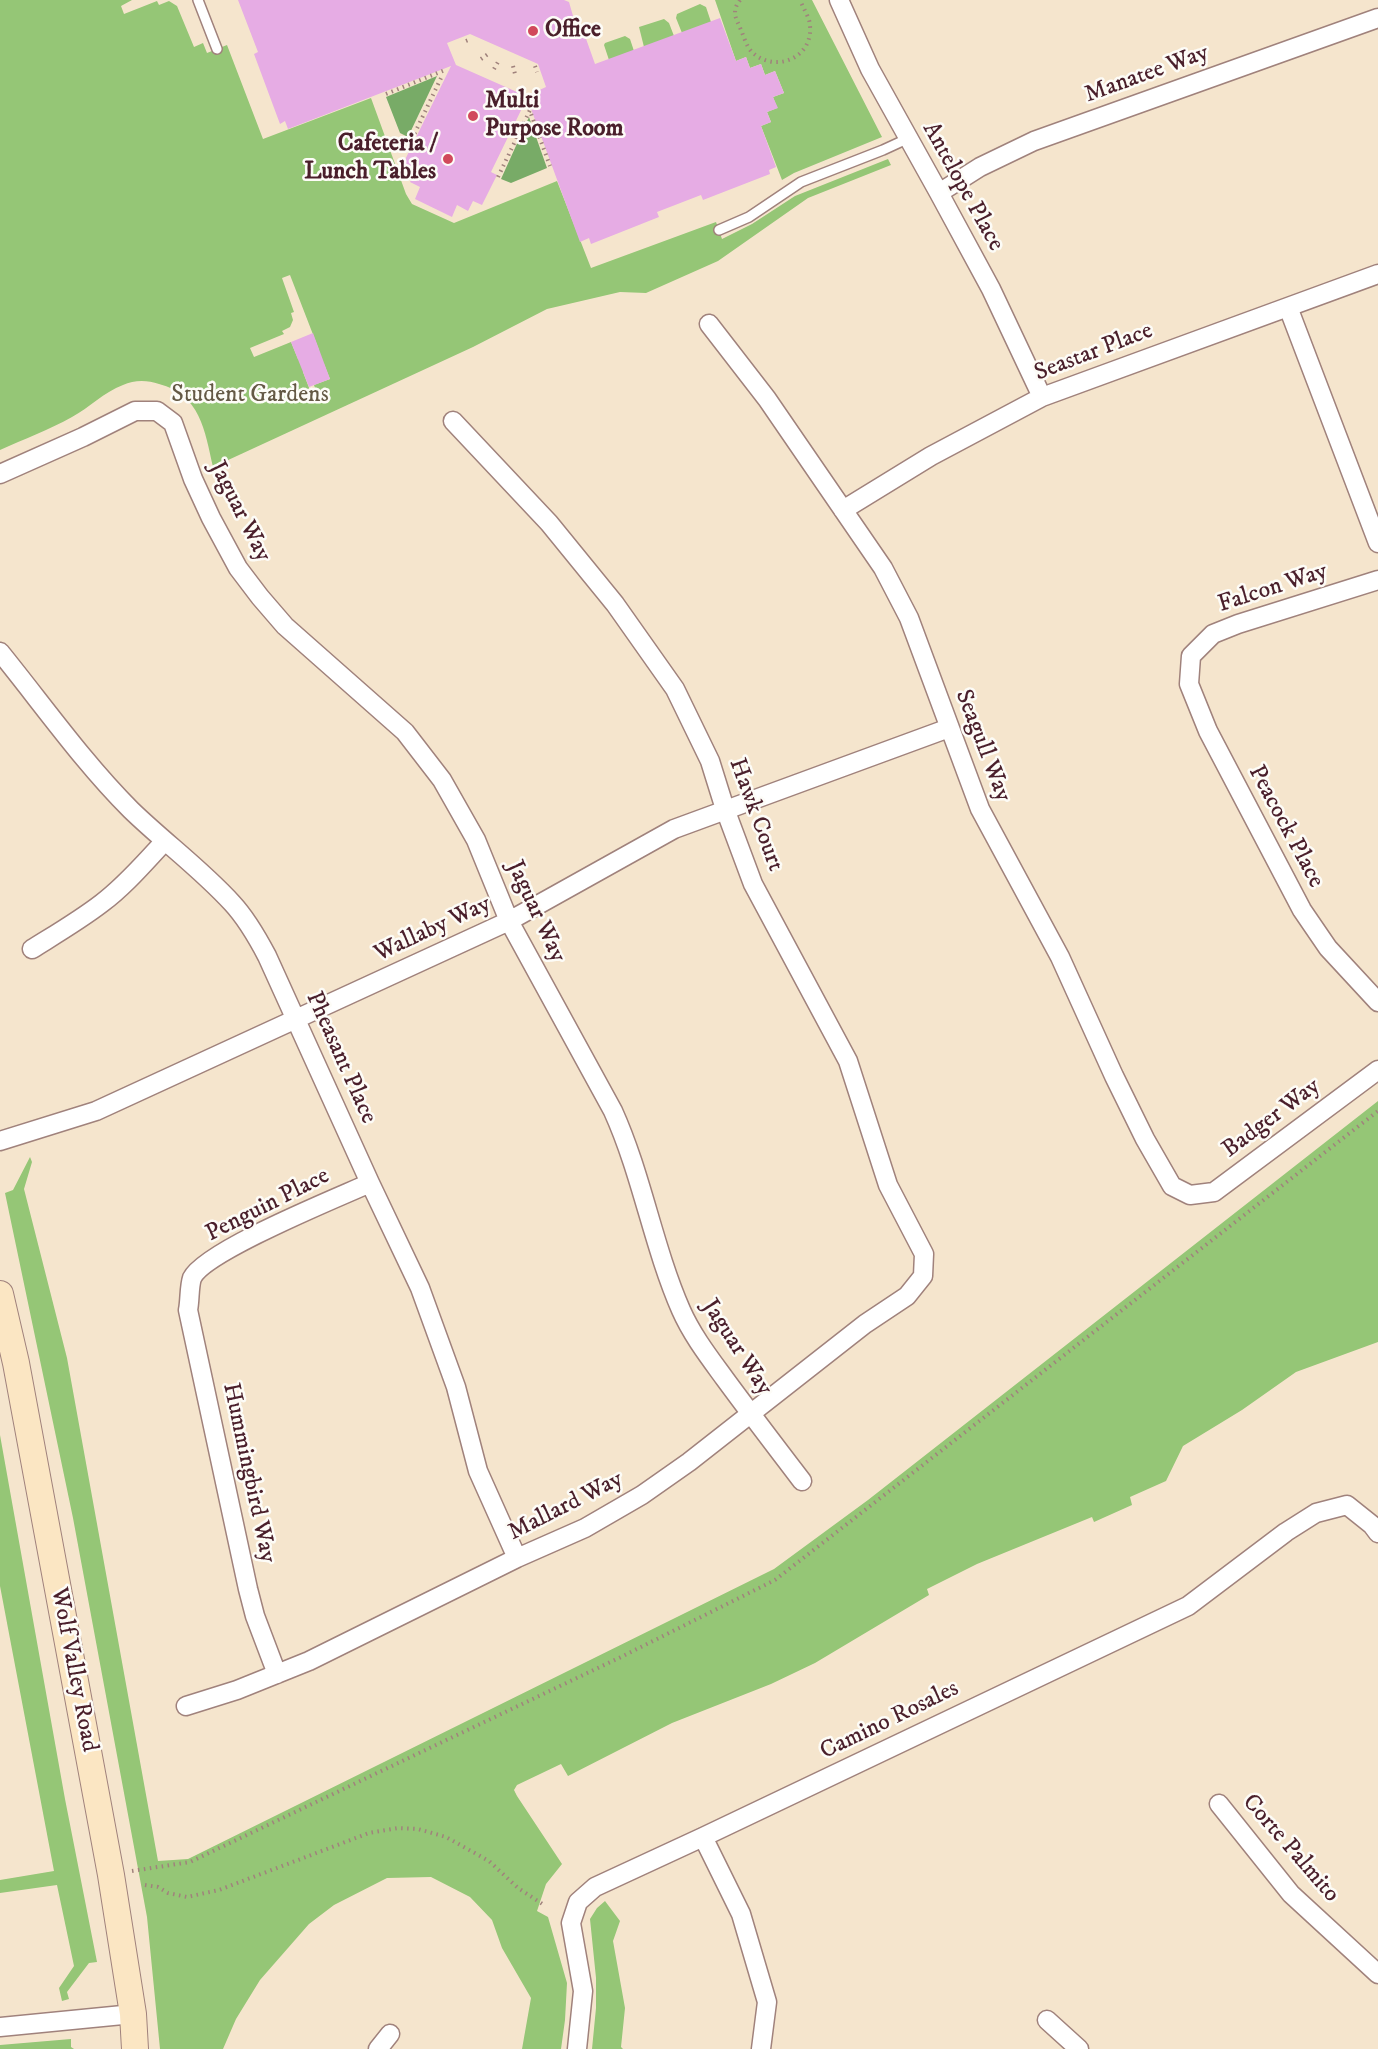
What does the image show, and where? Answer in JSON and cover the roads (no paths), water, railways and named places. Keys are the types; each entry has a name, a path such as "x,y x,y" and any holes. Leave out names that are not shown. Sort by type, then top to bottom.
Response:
{"main road":[{"name":"Wolf Valley Road","path":"0,1294 18,1375 111,1875 133,2014 135,2049"}],"street":[{"name":"Antelope Place","path":"839,0 870,69 991,290 1042,398"},
{"name":"Manatee Way","path":"939,193 980,167 1034,141 1378,18"},
{"name":"Seastar Place","path":"843,510 931,456 1042,398 1378,274"},
{"path":"1288,307 1378,543"},
{"name":"Seagull Way","path":"709,324 767,399 883,568 909,618 980,809 1060,957 1145,1139 1172,1186 1190,1196"},
{"name":"Jaguar Way","path":"0,474 135,411 157,411 173,423 193,479 238,568 285,626 405,732 442,780 476,840 509,921 624,1136 662,1258 681,1310 695,1338 802,1481"},
{"name":"Hawk Court","path":"453,421 549,523 615,604 675,689 710,761 753,884 848,1061 888,1185 924,1254 922,1276"},
{"name":"Falcon Way","path":"1191,656 1213,634 1378,580"},
{"name":"Pheasant Place","path":"0,652 98,774 131,809 204,874 233,904 253,930 420,1288 456,1387 478,1471 518,1558"},
{"name":"Peacock Place","path":"1191,656 1189,684 1208,731 1302,910 1329,948 1378,1002"},
{"name":"Wallaby Way","path":"0,1141 96,1111 509,921 674,829 949,728"},
{"path":"32,949 103,903 165,841"},
{"name":"Badger Way","path":"1190,1196 1215,1192 1378,1070"},
{"name":"Penguin Place","path":"192,1278 215,1256 250,1237 370,1183"},
{"name":"Mallard Way","path":"186,1706 237,1690 309,1661 518,1558 585,1528 642,1495 689,1462 865,1324 907,1296 922,1276"},
{"name":"Hummingbird Way","path":"192,1278 188,1310 248,1589 255,1616 277,1674"},
{"name":"Camino Rosales","path":"577,2049 583,1991 571,1923 578,1902 595,1887 1188,1606 1286,1532 1316,1513 1347,1505 1372,1525 1378,1533"},
{"name":"Corte Palmito","path":"1219,1804 1291,1894 1378,1974"},
{"path":"703,1837 741,1914 767,2002 761,2049"},
{"path":"0,2026 133,2014"},
{"path":"1047,2020 1079,2049"},
{"path":"378,2049 390,2034"}],"lane":[{"path":"198,0 217,49"},
{"path":"719,231 749,217 801,182 909,138"}],"place":[{"name":"Office","path":"533,31"},
{"name":"Multi Purpose Room","path":"473,116"},
{"name":"Cafeteria / Lunch Tables","path":"448,159"}],"park label":[{"name":"Student Gardens","path":"250,396"}]}
